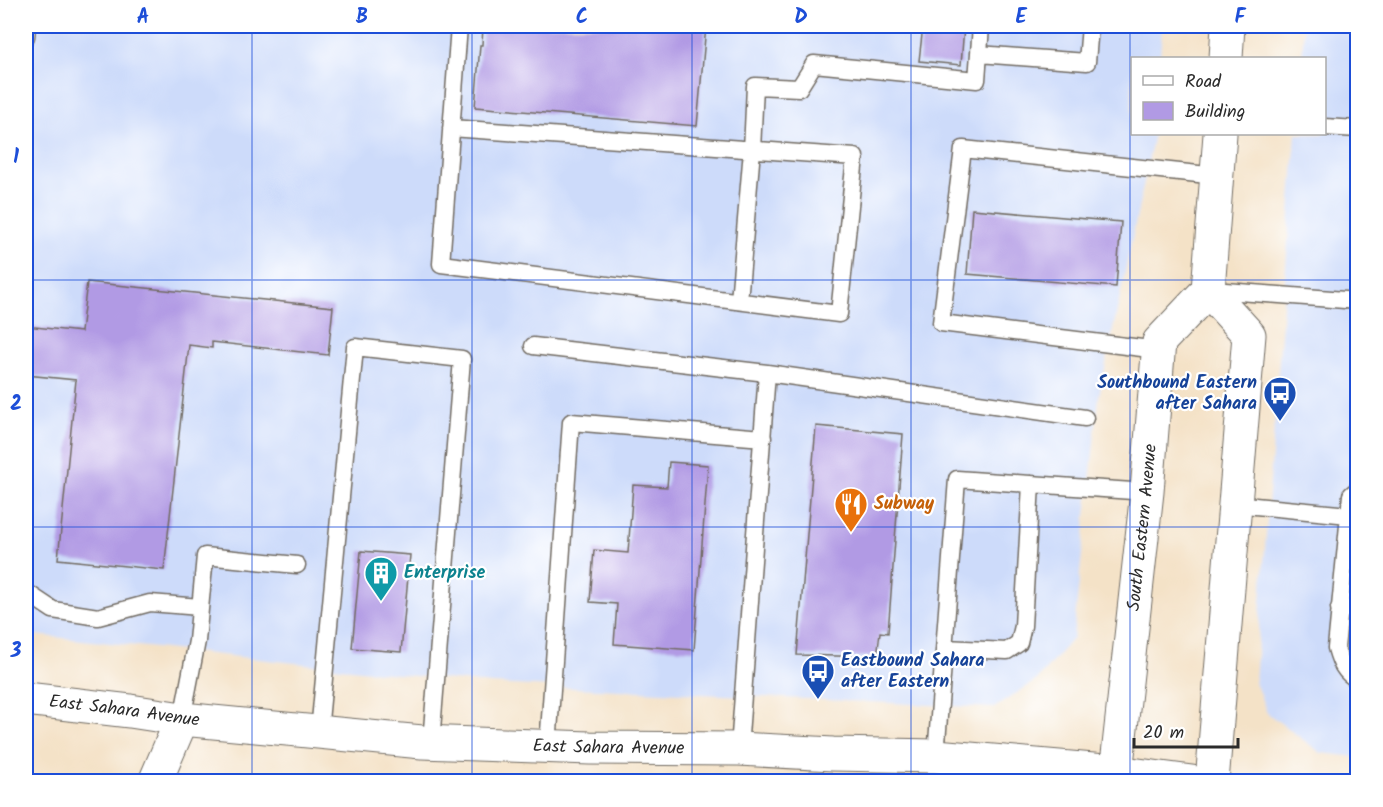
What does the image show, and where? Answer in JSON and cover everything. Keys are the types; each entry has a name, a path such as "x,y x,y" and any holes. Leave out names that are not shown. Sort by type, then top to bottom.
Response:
{"main road":[{"path":"1226,57 1228,26"},
{"path":"1212,782 1249,334 1208,290 1220,135"},
{"name":"South Eastern Avenue","path":"1115,777 1147,492 1159,342 1208,290"},
{"name":"East Sahara Avenue","path":"26,699 182,719 431,742 936,756 1115,777 1192,782"},
{"path":"155,782 182,719"}],"lane":[{"path":"26,37 27,26"},
{"path":"451,128 855,157 839,314 441,264 451,128 459,26"},
{"path":"739,301 755,86 799,88 814,64 977,80 981,26"},
{"path":"979,54 1087,62 1090,26"},
{"path":"1326,127 1358,129"},
{"path":"1158,350 941,323 963,149 1217,176"},
{"path":"1208,290 1358,302"},
{"path":"533,346 767,373 1085,418"},
{"path":"319,732 355,347 462,359 431,742"},
{"path":"739,750 767,373"},
{"path":"548,746 571,422 763,438"},
{"path":"936,756 957,479 1147,492"},
{"path":"945,648 1007,651 1019,643 1023,626 1031,484"},
{"path":"1358,489 1352,495 1349,515 1336,648 1340,663 1351,676 1358,680"},
{"path":"1234,504 1349,515"},
{"path":"182,719 196,641 205,556 297,565"},
{"path":"26,592 53,610 98,617 150,603 200,607"},
{"path":"1339,608 1358,610"}],"shaded area":[{"path":"26,26 1162,26 1160,57 1131,57 1131,135 1154,135 1099,396 1073,638 1037,680 994,708 491,684 26,634"},
{"path":"1304,26 1357,26 1357,757 1321,753 1267,713 1255,682 1296,135 1326,135 1326,57 1302,57"}],"building":[{"path":"483,26 706,26 697,126 475,107"},
{"path":"923,26 964,26 961,65 919,61"},
{"path":"972,209 1121,222 1116,287 967,274"},
{"path":"87,282 333,307 328,355 212,342 212,348 189,345 164,570 58,559 76,380 26,375 26,326 81,332"},
{"name":"Subway","path":"816,426 903,434 888,633 880,632 877,657 797,655"},
{"path":"669,462 708,465 694,650 614,644 617,604 590,602 594,550 628,553 633,485 667,487"},
{"name":"Enterprise","path":"361,551 410,555 401,652 352,648"}],"place":[{"name":"Southbound Eastern after Sahara","path":"1280,422"},
{"name":"Subway","path":"851,533"},
{"name":"Enterprise","path":"381,602"},
{"name":"Eastbound Sahara after Eastern","path":"818,700"}]}
